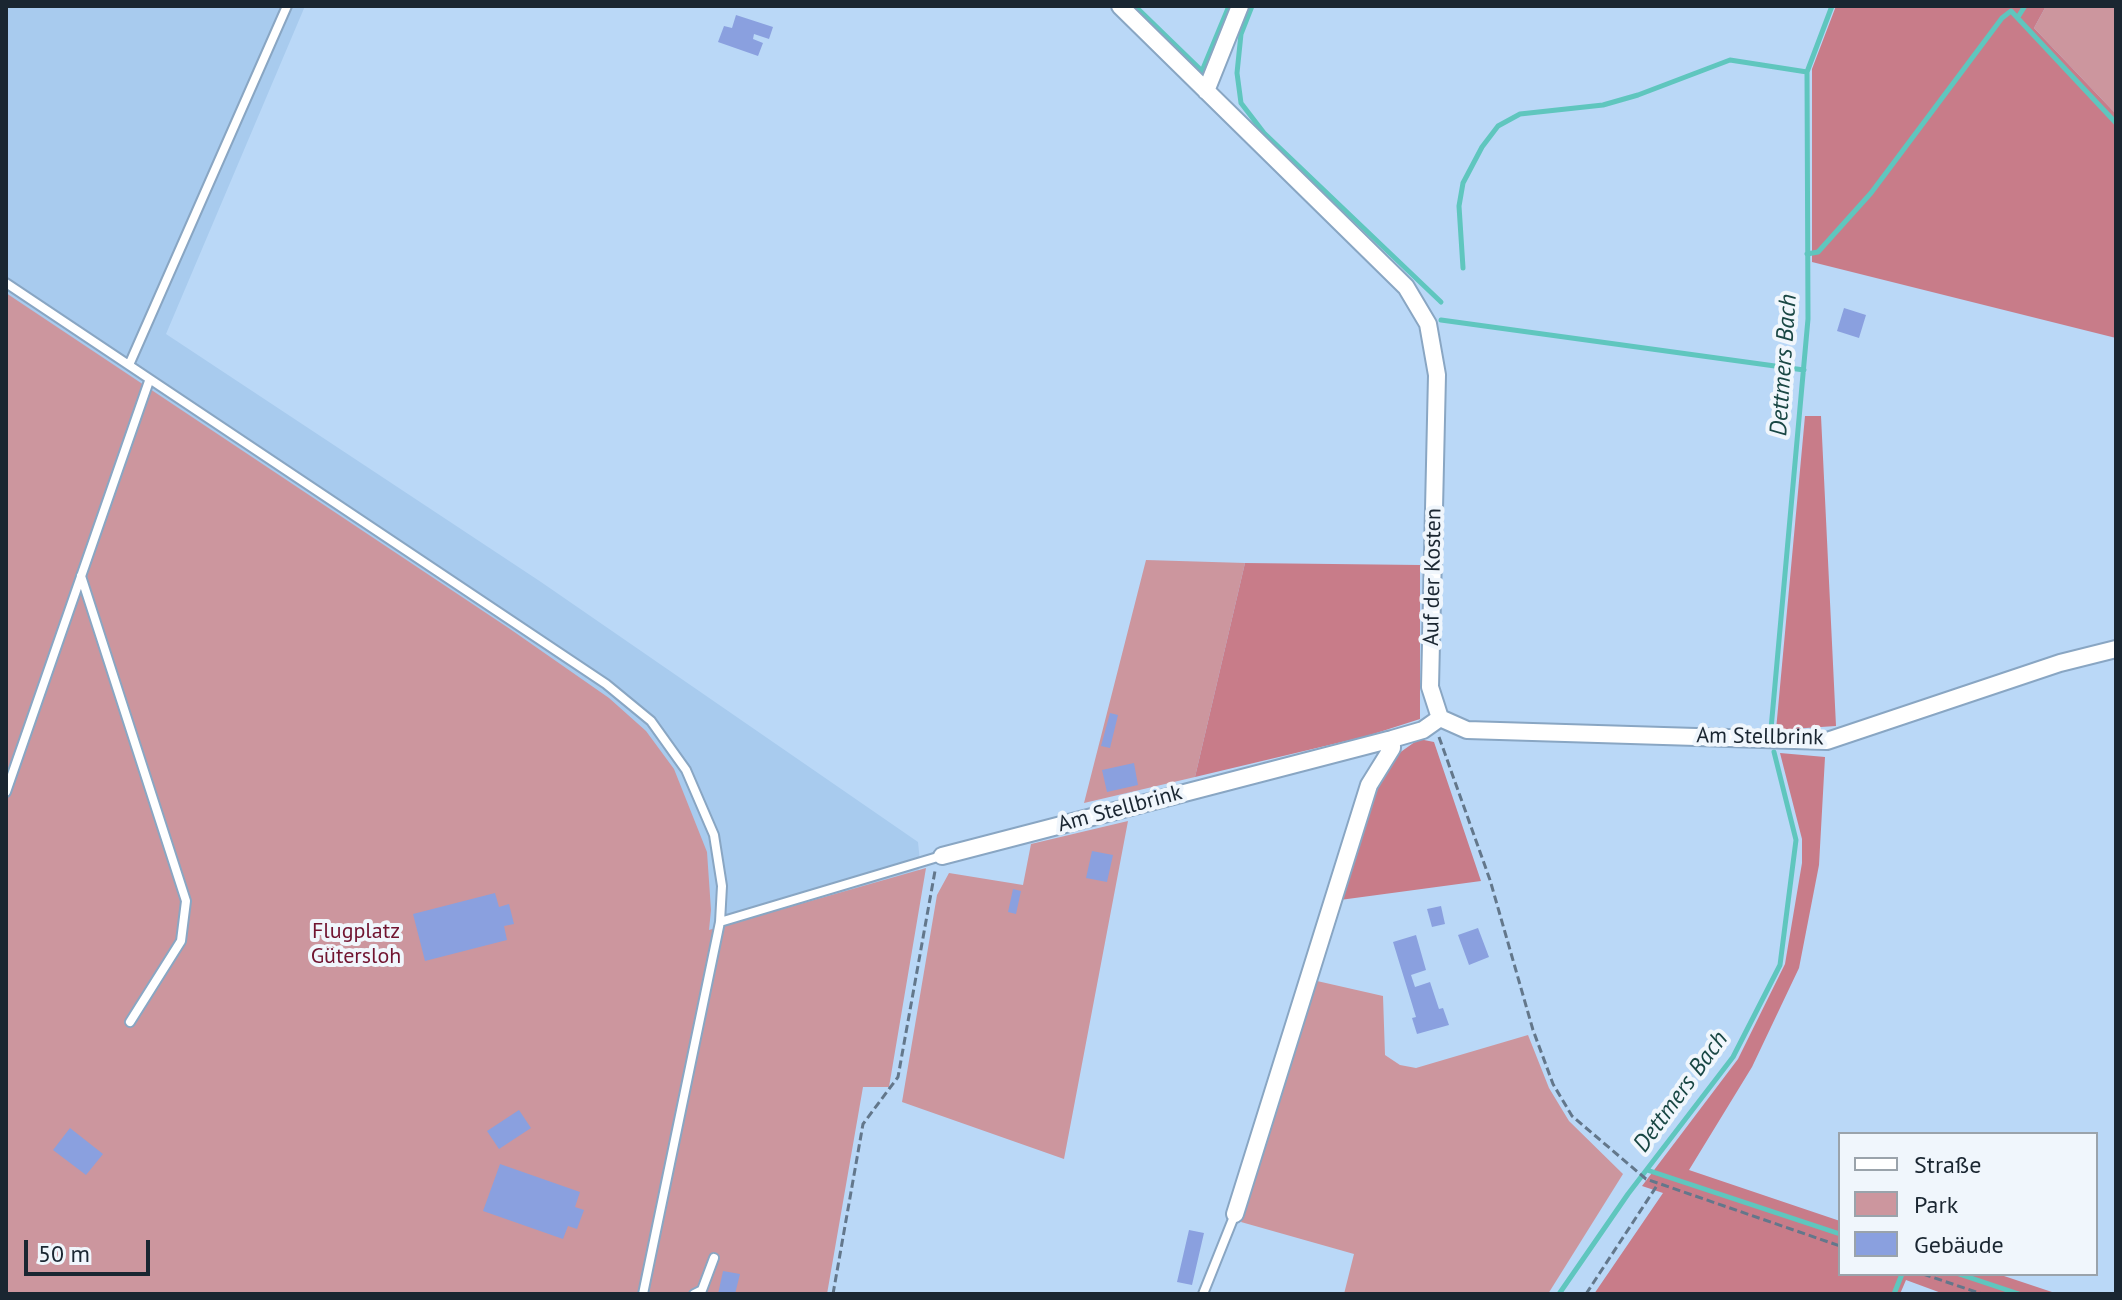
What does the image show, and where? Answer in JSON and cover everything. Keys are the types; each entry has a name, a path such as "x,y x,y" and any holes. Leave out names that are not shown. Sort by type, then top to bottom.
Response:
{"street":[{"name":"Auf der Kosten","path":"1120,6 1406,287 1428,324 1437,375 1430,687 1440,718"},
{"path":"1206,91 1240,6"},
{"name":"Am Stellbrink","path":"1440,718 1467,730 1827,741 2025,674 2116,649"},
{"path":"1235,1214 1369,785 1392,748 1392,739 1423,730 1440,718"},
{"name":"Am Stellbrink","path":"942,856 1392,739"}],"lane":[{"path":"129,365 287,6"},
{"path":"6,283 606,684 651,721 686,770 714,835 722,886 720,922 643,1294"},
{"path":"6,792 149,381"},
{"path":"81,576 186,901 181,941 130,1022"},
{"path":"720,922 942,856"},
{"path":"1203,1294 1235,1214"},
{"path":"694,1294 702,1290 714,1258"}],"path":[{"path":"1440,718 1439,737 1490,880 1533,1030 1553,1084 1572,1116 1636,1174 1646,1179 1838,1245"},
{"path":"833,1294 863,1124 898,1077 932,878 942,856"},
{"path":"1586,1294 1658,1184"},
{"path":"1929,1276 1982,1294"}],"shaded area":[{"name":"Flugplatz Gütersloh","path":"6,6 305,6 166,334 541,582 918,842 920,862 887,1083 863,1083 6,1294"},
{"path":"1836,6 2046,6 2034,28 2116,114 2116,338 1812,262 1812,69"},
{"path":"1805,416 1821,416 1836,726 1776,730"},
{"path":"1245,563 1420,565 1420,719 1367,736 1195,777"},
{"path":"1419,739 1434,742 1481,881 1340,900 1375,787 1395,756"},
{"path":"1780,753 1825,757 1819,865 1799,968 1752,1067 1689,1170 1838,1220 1838,1276 2004,1276 2058,1294 1944,1294 1906,1280 1900,1294 1594,1294 1663,1193 1642,1186 1738,1059 1785,964 1802,863 1802,839"}],"green space":[{"path":"2046,6 2116,6 2116,114 2034,28"},
{"name":"Flugplatz Gütersloh","path":"6,293 510,629 609,698 646,731 674,769 707,852 711,910 709,930 926,868 889,1087 863,1087 827,1294 6,1294"},
{"path":"1146,560 1245,563 1195,777 1084,803"},
{"path":"1128,821 1064,1159 902,1102 937,895 949,873 1023,885 1031,844"},
{"path":"1317,981 1383,996 1385,1055 1400,1065 1416,1068 1528,1035 1549,1088 1569,1121 1623,1174 1548,1294 1344,1294 1354,1254 1241,1222"}],"building":[{"path":"736,15 773,27 769,39 754,34 753,39 763,43 758,56 718,42 724,26 732,28"},
{"path":"1844,308 1866,315 1859,338 1837,331"},
{"path":"1110,713 1118,715 1110,748 1101,746"},
{"path":"1134,763 1138,785 1107,792 1102,770"},
{"path":"1092,851 1113,855 1107,882 1086,878"},
{"path":"1013,889 1021,891 1016,914 1008,912"},
{"path":"495,893 499,907 509,904 514,924 504,926 507,940 425,961 413,914"},
{"path":"1441,906 1445,924 1432,927 1427,909"},
{"path":"1478,928 1489,957 1469,965 1458,935"},
{"path":"1416,935 1426,970 1411,975 1415,987 1430,982 1439,1009 1443,1008 1449,1025 1417,1034 1412,1018 1416,1017 1393,942"},
{"path":"519,1110 531,1128 499,1149 487,1131"},
{"path":"70,1128 103,1154 86,1175 53,1150"},
{"path":"500,1164 580,1192 575,1207 584,1210 577,1229 568,1226 563,1239 483,1211"},
{"path":"1189,1230 1204,1233 1192,1285 1177,1282"},
{"path":"723,1271 740,1274 735,1294 718,1294"}],"waterway":[{"path":"1135,6 1202,71 1229,6"},
{"path":"1252,6 1241,34 1237,73 1241,103 1264,133 1441,302"},
{"name":"Dettmers Bach","path":"1771,729 1808,319 1807,72 1832,6"},
{"path":"2018,17 2025,6"},
{"path":"1807,254 1818,252 1871,193 2002,18 2011,11 2116,123"},
{"path":"1463,268 1459,206 1463,183 1482,147 1498,126 1520,114 1603,105 1730,60 1807,72"},
{"path":"1441,320 1804,370"},
{"name":"Dettmers Bach","path":"1559,1294 1628,1194 1733,1057 1780,965 1796,840 1774,752"},
{"path":"1647,1170 1838,1233"},
{"path":"1894,1294 1901,1276"},
{"path":"1965,1276 2019,1294"}]}
